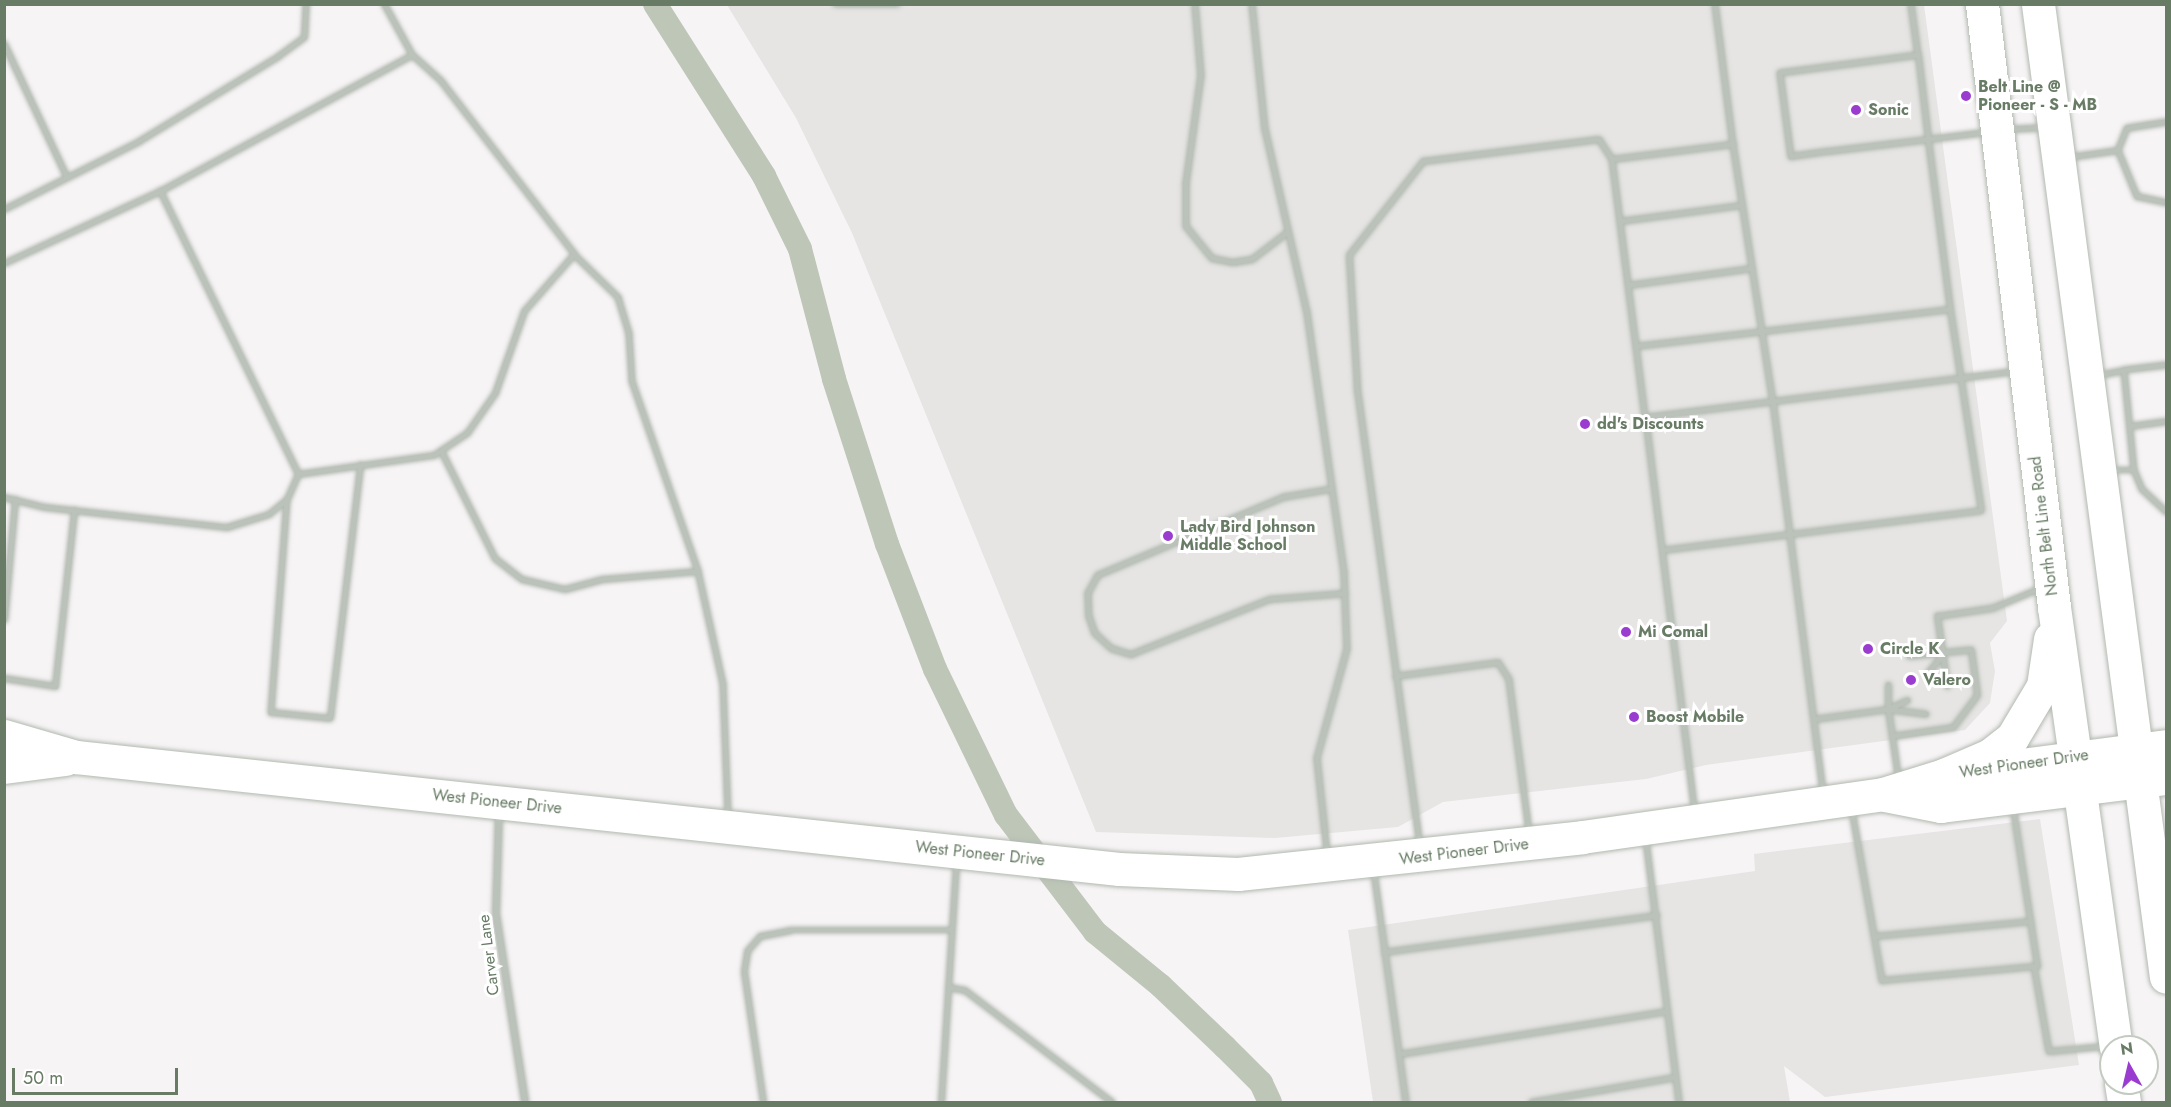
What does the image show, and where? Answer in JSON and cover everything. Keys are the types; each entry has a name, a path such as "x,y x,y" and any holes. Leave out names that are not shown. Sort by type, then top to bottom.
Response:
{"main road":[{"name":"North Belt Line Road","path":"1982,4 2053,595 2081,773 2115,1035"},
{"path":"2038,4 2134,748 2152,780 2166,977"},
{"path":"1944,775 1990,755 2030,714 2043,686 2053,595"},
{"name":"West Pioneer Drive","path":"4,736 75,757 1119,869 1238,874 1373,863 1531,844 1838,801 1891,792 1944,775 2081,773 2152,780"},
{"name":"West Pioneer Drive","path":"1891,792 1941,806 2012,798 2081,773 2134,748 2166,746"},
{"name":"West Pioneer Drive","path":"4,767 75,757"}],"street":[{"name":"Carver Lane","path":"499,802 496,914 525,1102"}],"lane":[{"path":"4,208 67,177 278,56 304,37 306,4"},
{"path":"384,4 412,55 441,81 574,254 618,297 629,333 632,381 698,572 723,684 728,827"},
{"path":"835,4 898,4"},
{"path":"1195,4 1201,75 1185,183 1186,226 1212,258 1233,262 1252,259 1287,232"},
{"path":"1252,4 1265,129 1307,312 1345,593 1343,674 1317,758 1329,867"},
{"path":"1715,4 1733,144 1773,401 1814,719 1874,936 1882,980 2034,966"},
{"path":"1662,550 1981,510 1950,309 1911,4"},
{"path":"4,43 67,177"},
{"path":"4,263 160,190 412,55"},
{"path":"1918,55 1780,73 1791,156 1997,130 2054,126"},
{"path":"2166,122 2127,128 2118,150 2137,196 2166,202"},
{"path":"1422,857 1395,676 1357,387 1349,255 1423,161 1599,138 1612,159 1695,821"},
{"path":"1612,159 1733,144"},
{"path":"2058,158 2118,150"},
{"path":"160,190 298,474 287,499 271,712 330,718 360,465"},
{"path":"1620,221 1742,205"},
{"path":"298,474 441,450 467,433 495,393 524,311 574,254"},
{"path":"1628,285 1752,268"},
{"path":"1636,346 1950,309"},
{"path":"2086,377 2166,365"},
{"path":"1645,417 2026,370"},
{"path":"2124,370 2134,470 2142,489 2166,511"},
{"path":"2130,426 2166,421"},
{"path":"441,450 495,558 522,579 565,589 603,579 698,572"},
{"path":"2098,469 2134,470"},
{"path":"1332,489 1284,497 1098,575 1088,593 1089,616 1095,633 1112,648 1131,654 1269,599 1345,593"},
{"path":"4,497 74,510 226,527 269,514 287,499"},
{"path":"4,620 15,500"},
{"path":"4,678 55,686 74,510"},
{"path":"1947,686 1937,616 1992,608 2053,595"},
{"path":"1892,736 1953,727 1977,695 1971,650 1941,655 1909,656"},
{"path":"1928,673 1941,655"},
{"path":"1395,676 1498,662 1509,679 1531,844"},
{"path":"1888,685 1888,709 1892,736 1891,792"},
{"path":"1888,709 1907,700"},
{"path":"1814,719 1888,709 1926,714"},
{"path":"2012,798 2030,921 2034,966 2049,1051 2099,1047"},
{"path":"1645,828 1679,1102"},
{"path":"941,1102 957,852"},
{"path":"1373,863 1406,1102"},
{"path":"1384,952 1656,915"},
{"path":"1874,936 2030,921"},
{"path":"763,1102 744,971 747,951 760,936 790,930 952,930"},
{"path":"948,987 965,990 1112,1102"},
{"path":"1399,1054 1667,1011"},
{"path":"1532,1102 1676,1077"}],"shaded area":[{"path":"727,5 1924,5 2007,621 1990,643 1995,671 1990,703 1965,730 1706,765 1646,779 1443,802 1398,827 1275,838 1096,832 852,233 796,118"},
{"path":"2040,819 2079,1065 1825,1097 1784,1066 1790,1102 1373,1102 1348,930 1755,871 1754,854"}],"waterway":[{"path":"655,4 764,176 800,249 834,379 887,544 935,669 1006,815 1095,932 1161,986 1225,1047 1261,1083 1270,1102"}],"place":[{"name":"Belt Line @ Pioneer - S - MB","path":"1966,96"},
{"name":"Sonic","path":"1856,110"},
{"name":"dd's Discounts","path":"1585,424"},
{"name":"Lady Bird Johnson Middle School","path":"1168,536"},
{"name":"Mi Comal","path":"1626,632"},
{"name":"Circle K","path":"1868,649"},
{"name":"Valero","path":"1911,680"},
{"name":"Boost Mobile","path":"1634,717"}]}
